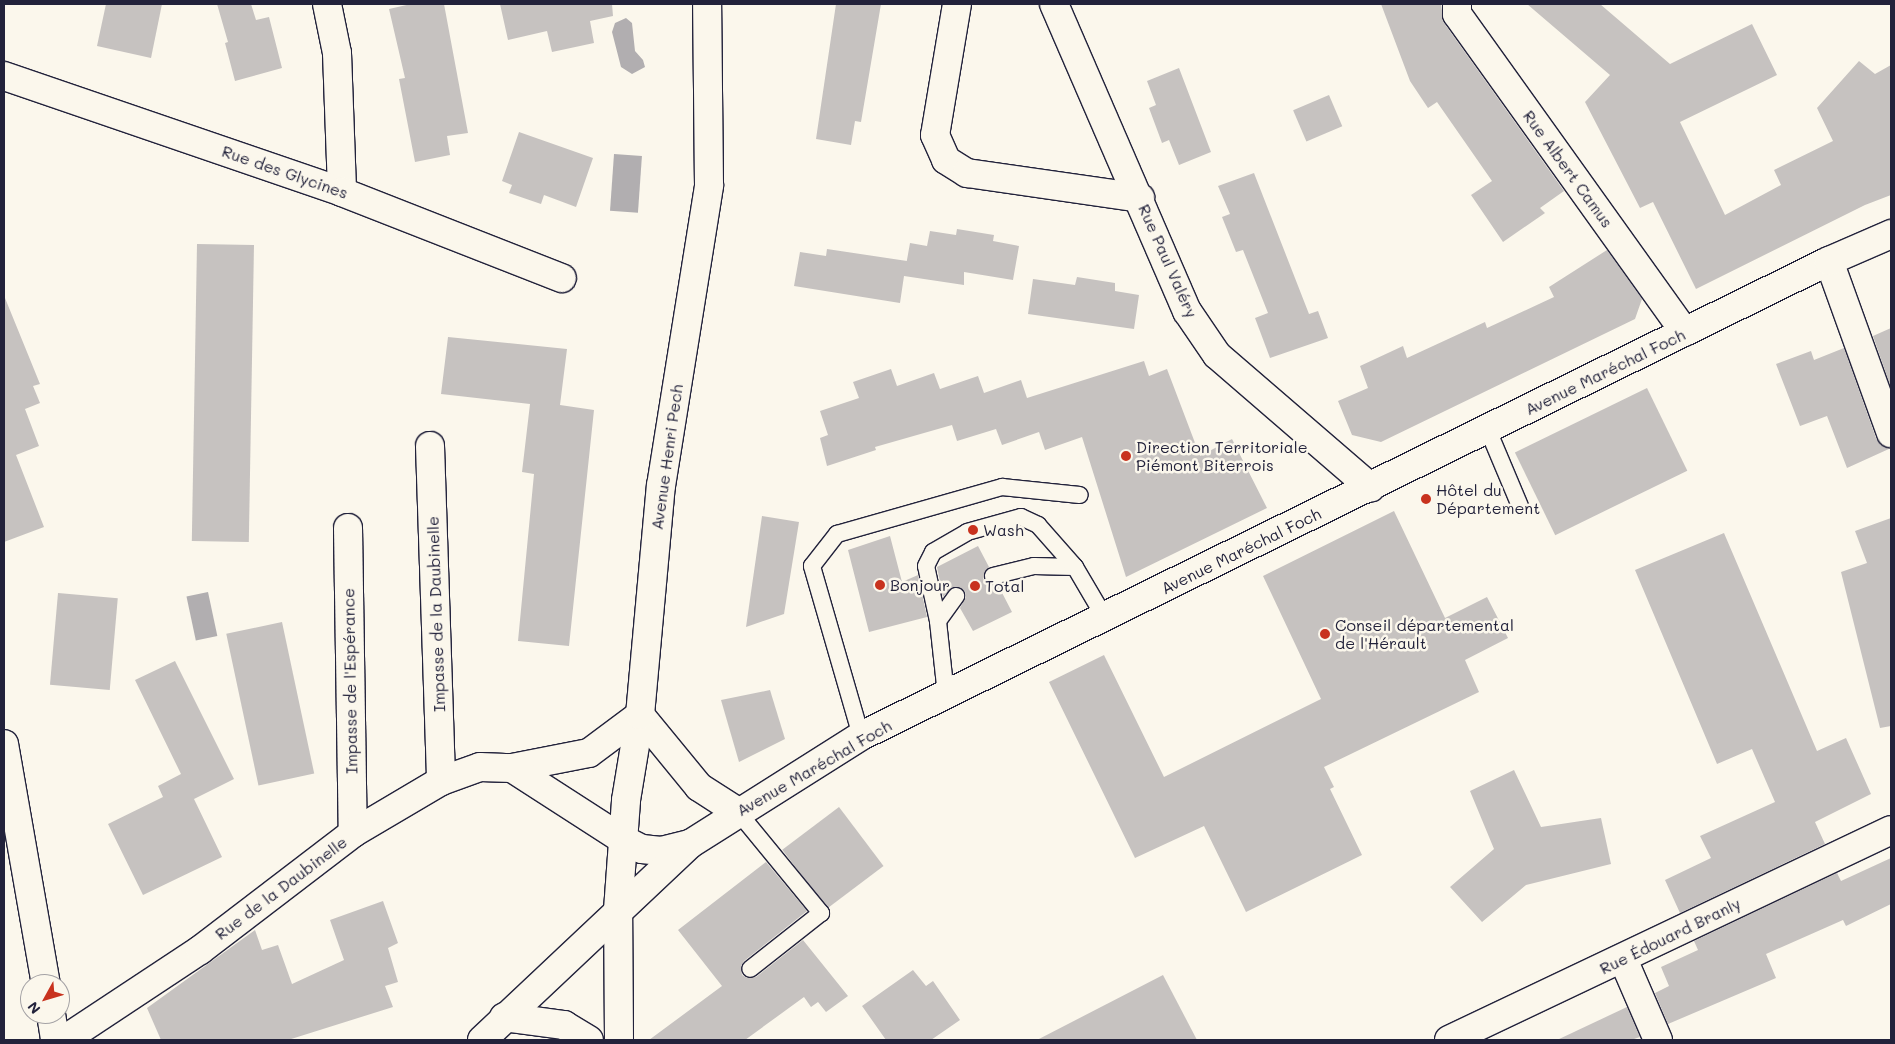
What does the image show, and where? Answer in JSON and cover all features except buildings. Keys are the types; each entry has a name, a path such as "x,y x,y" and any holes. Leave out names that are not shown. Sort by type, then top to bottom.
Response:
{"street":[{"path":"327,4 337,53 342,192"},
{"name":"Avenue Henri Pech","path":"619,1040 618,910 622,838 640,716 661,486 709,185 707,4"},
{"name":"Rue Paul Valéry","path":"957,4 935,135 946,160 967,173 1140,198"},
{"name":"Rue Paul Valéry","path":"1054,4 1140,198 1187,311 1217,355 1371,488"},
{"name":"Rue Albert Camus","path":"1457,4 1458,14 1685,332"},
{"name":"Rue des Glycines","path":"4,76 342,192 562,278"},
{"name":"Avenue Maréchal Foch","path":"482,1040 504,1017 690,844 861,736 1371,488 1829,261 1891,234"},
{"path":"1829,261 1891,433"},
{"name":"Impasse de la Daubinelle","path":"430,446 441,781"},
{"name":"Impasse de l'Espérance","path":"348,528 353,834"},
{"path":"640,716 699,787 738,812"},
{"name":"Rue de la Daubinelle","path":"64,1040 200,950 353,834 441,781 480,768 512,768 589,753 640,716"},
{"path":"4,744 44,974"},
{"path":"512,768 642,849 661,852 690,844"},
{"name":"Rue Édouard Branly","path":"1449,1040 1623,959 1891,830"},
{"path":"1623,959 1658,1040"},
{"path":"504,1017 564,1025 589,1040"},
{"path":"53,1024 55,1040"}],"lane":[{"path":"1488,430 1520,506"},
{"path":"861,736 812,566 836,534 1002,487 1080,495"},
{"path":"946,695 938,622 926,566 933,552 967,532 1021,517 1038,525 1075,567 1105,618"},
{"path":"993,576 1034,566 1075,567"},
{"path":"938,622 956,596"},
{"path":"738,812 821,914 750,969"}],"shaded area":[{"path":"626,18 632,23 635,51 643,60 645,67 632,74 621,67 612,32 615,23"},
{"path":"614,154 642,156 638,213 610,211"},
{"path":"208,592 217,636 196,641 186,597"}],"place":[{"name":"Direction Territoriale Piémont Biterrois","path":"1126,456"},
{"name":"Hôtel du Département","path":"1426,499"},
{"name":"Wash","path":"973,530"},
{"name":"Bonjour","path":"880,585"},
{"name":"Total","path":"975,586"},
{"name":"Conseil départemental de l'Hérault","path":"1325,634"}]}
